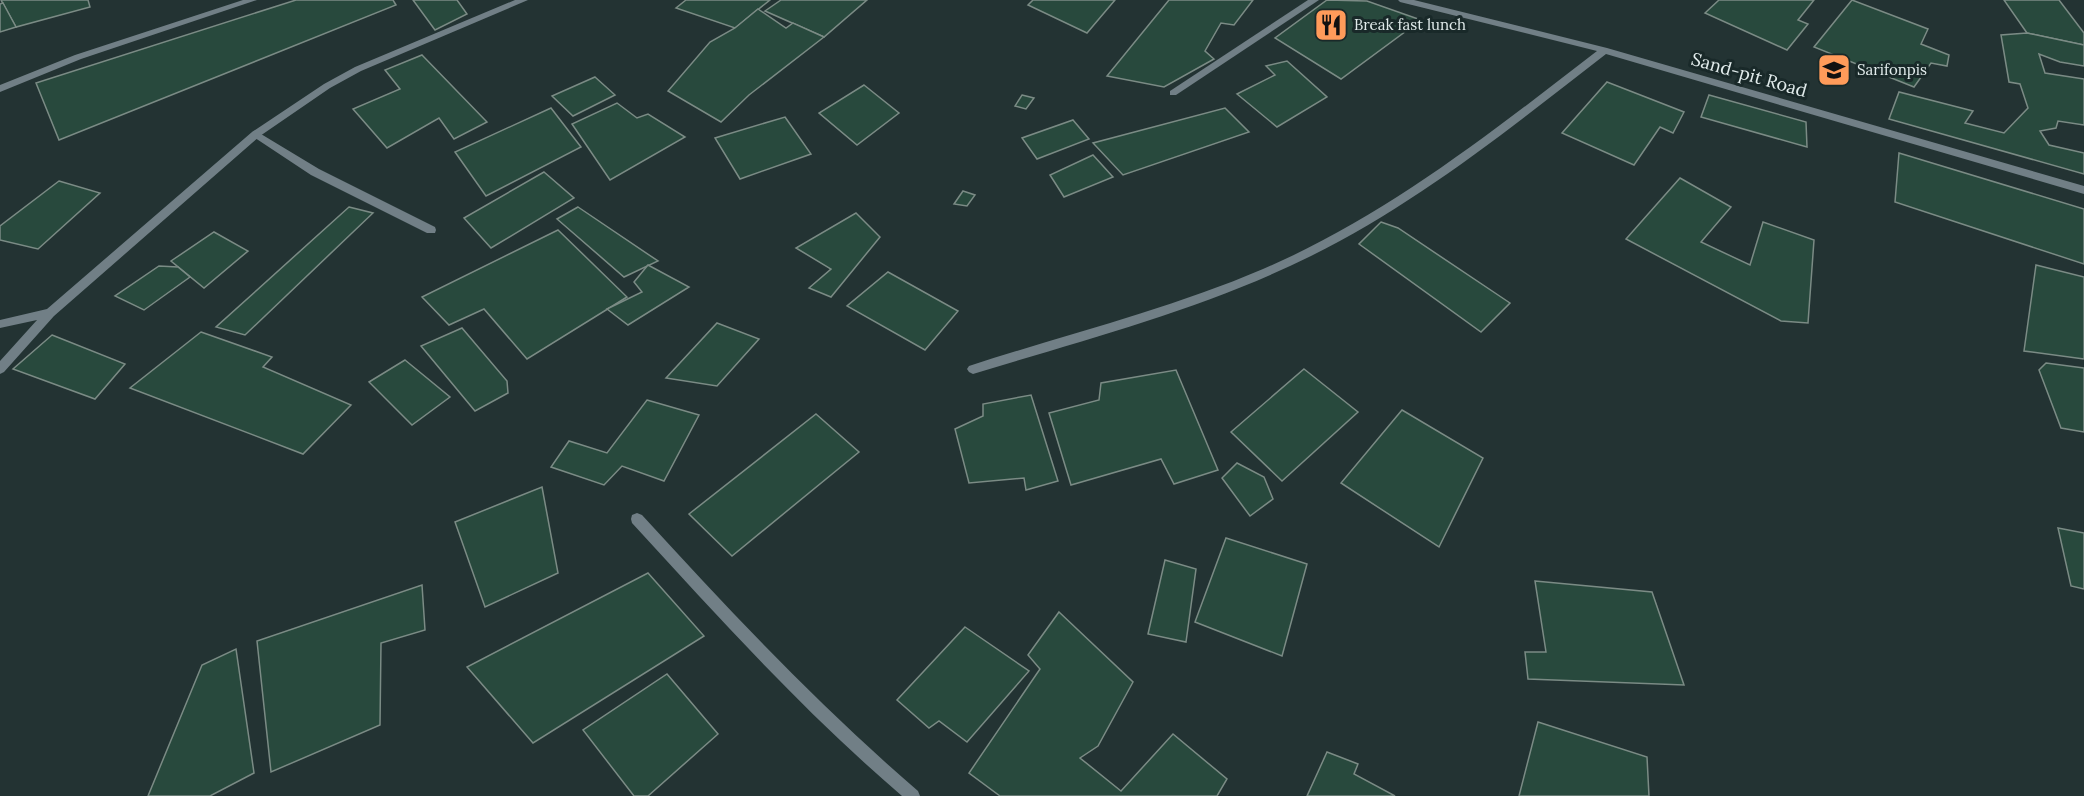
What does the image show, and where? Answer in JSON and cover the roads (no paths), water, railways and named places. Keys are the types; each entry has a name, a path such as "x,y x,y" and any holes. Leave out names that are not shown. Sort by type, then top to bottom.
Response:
{"street":[{"path":"0,89 78,57 252,0"},
{"path":"0,369 50,314 256,134 327,86 358,69 523,0"},
{"path":"1173,93 1314,0"},
{"name":"Sand-pit Road","path":"1403,0 1604,50 2084,190"},
{"path":"973,369 1183,305 1307,253 1408,195 1496,134 1604,50"},
{"path":"256,134 315,172 430,230"},
{"path":"0,324 50,314"},
{"path":"638,519 746,639 869,760 914,796"}],"place":[{"name":"Break fast lunch","path":"1331,25"},
{"name":"Sarifonpis","path":"1834,70"}]}
